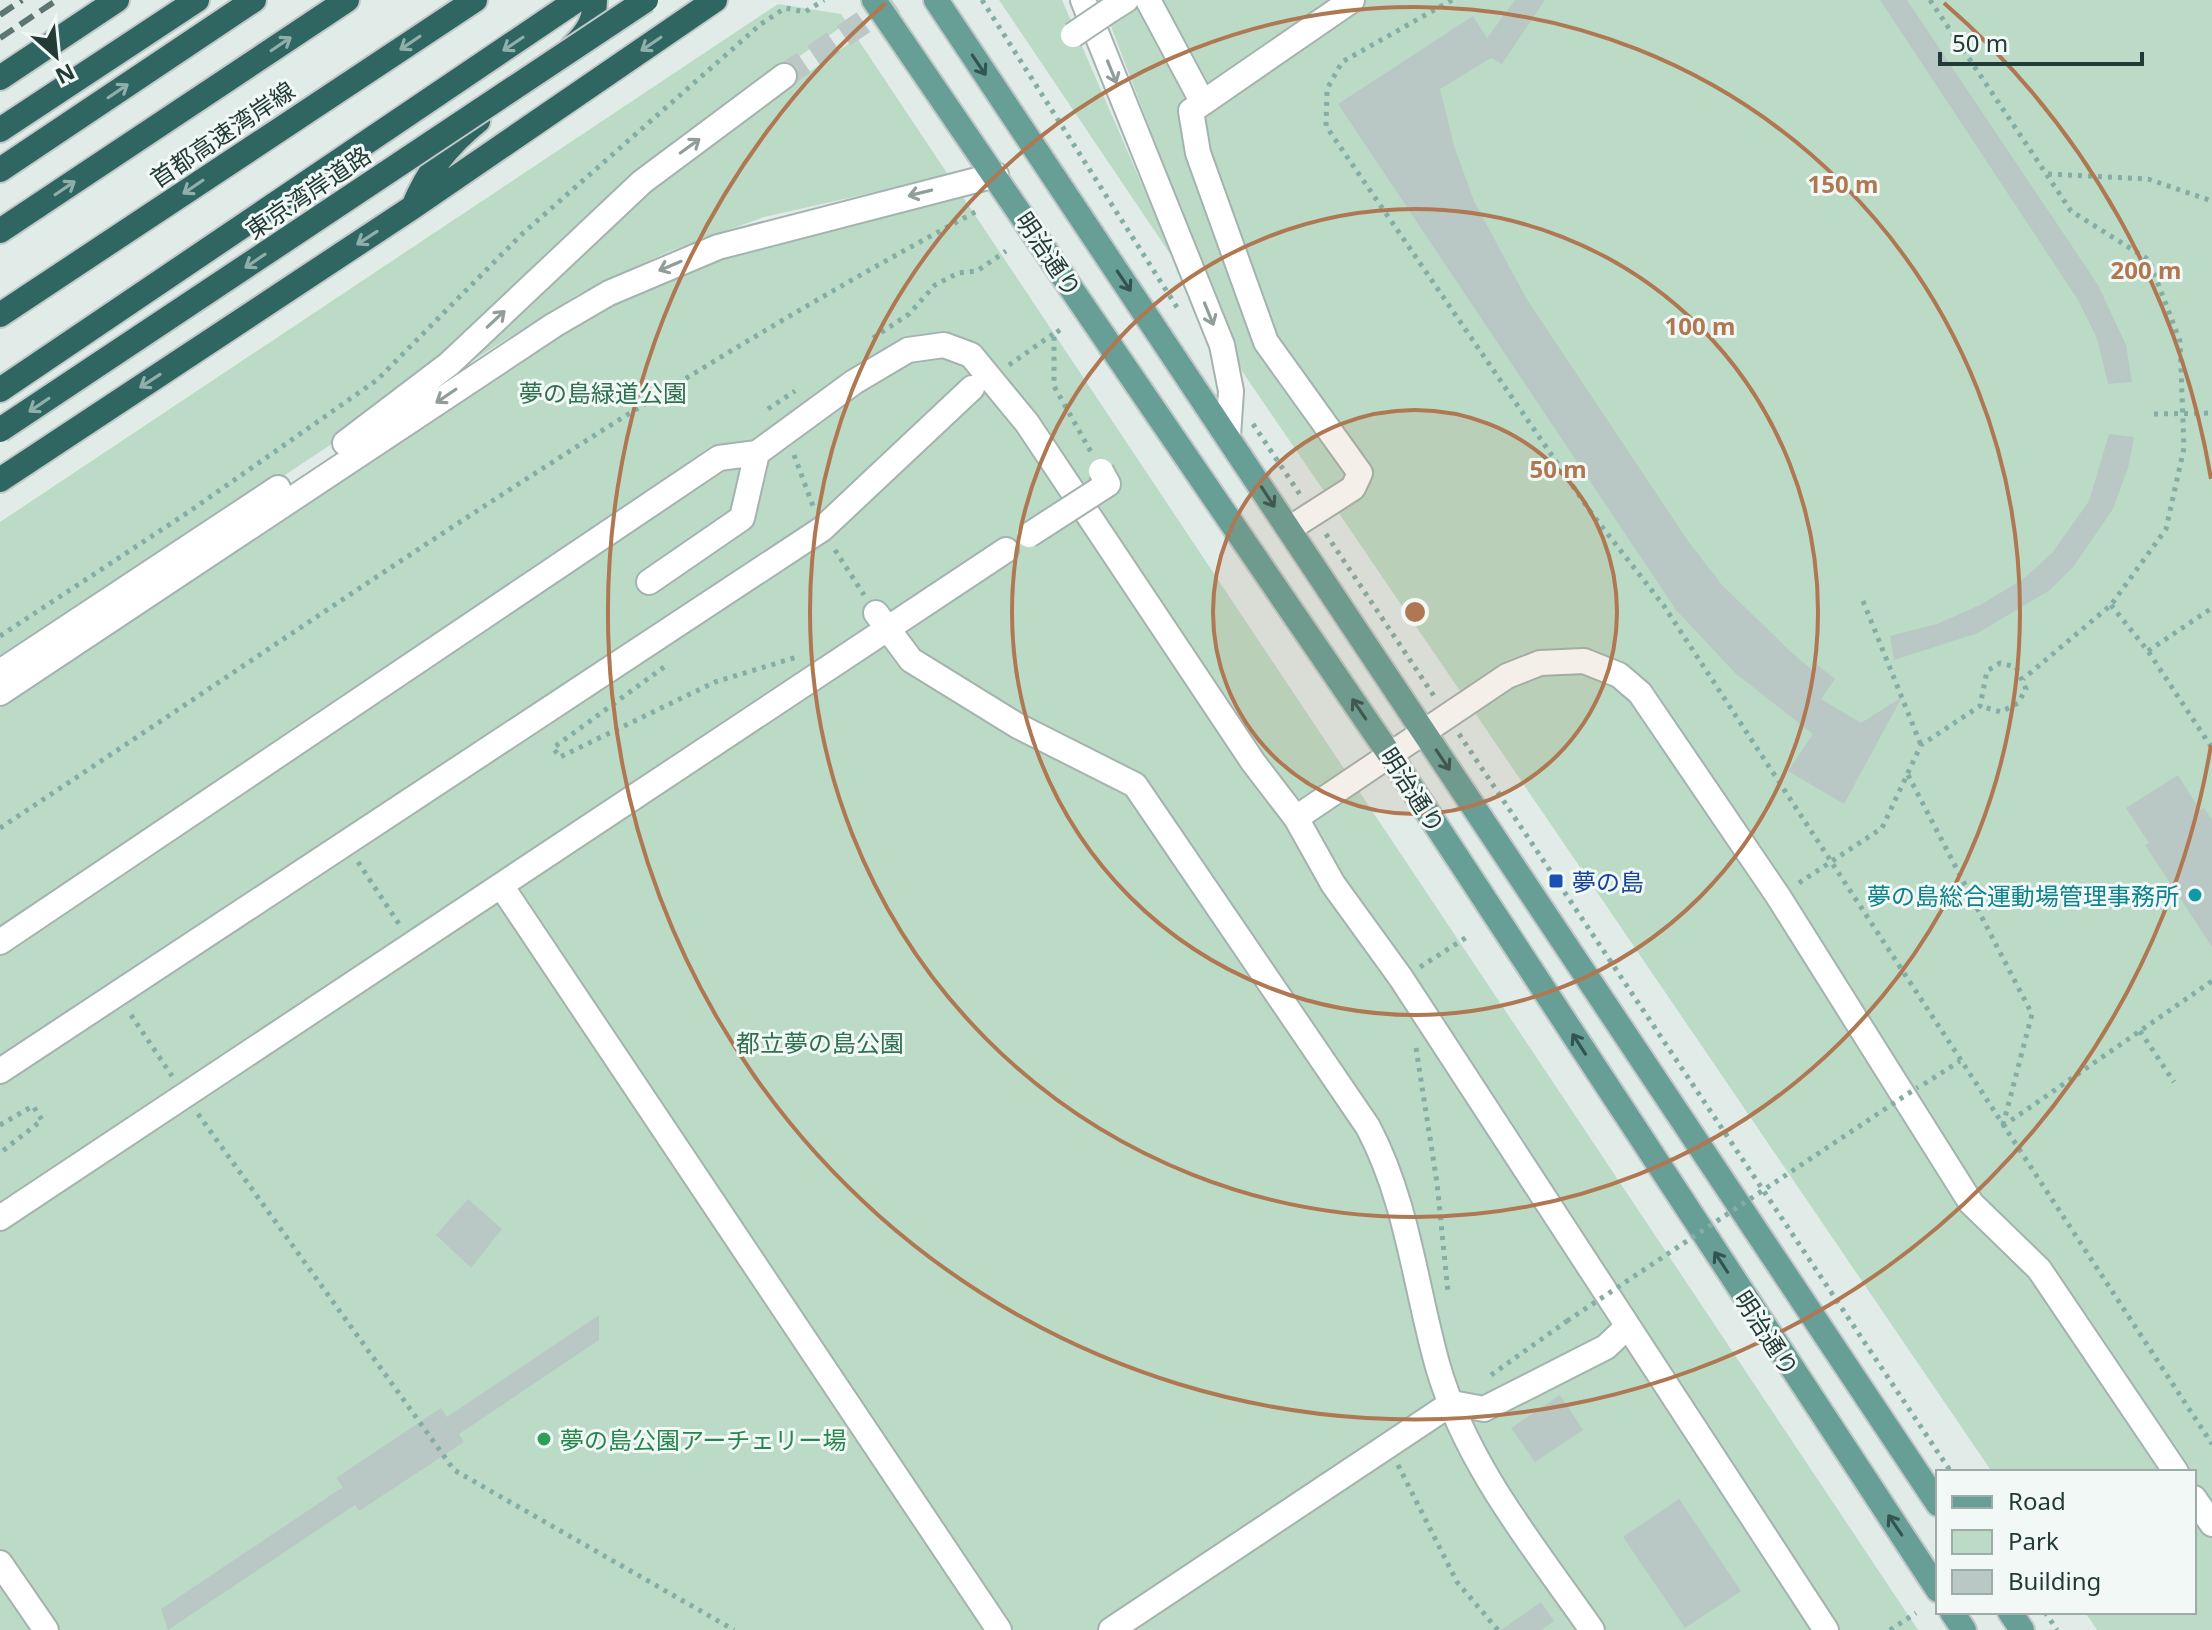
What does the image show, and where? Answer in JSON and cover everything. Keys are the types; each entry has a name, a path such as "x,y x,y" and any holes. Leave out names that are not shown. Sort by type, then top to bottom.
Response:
{"highway":[{"path":"0,78 117,0"},
{"path":"0,130 197,0"},
{"path":"0,170 254,0"},
{"name":"首都高速湾岸線","path":"0,231 347,0"},
{"name":"首都高速湾岸線","path":"0,315 475,0"},
{"path":"0,390 577,0"},
{"path":"413,207 427,173 457,138 585,35 592,21 595,0"},
{"name":"東京湾岸道路","path":"0,430 646,0"},
{"path":"0,480 413,207 715,0"}],"main road":[{"name":"明治通り","path":"874,0 1390,755 1936,1587"},
{"name":"明治通り","path":"936,0 1936,1501"}],"street":[{"path":"1083,0 1222,345 1231,391 1228,436"},
{"path":"1148,0 1203,103"},
{"path":"1289,529 1353,488 1360,473 1266,342 1198,153 1191,111 1352,0"},
{"path":"1073,35 1118,5"},
{"path":"0,672 370,426 449,364 642,182 784,76"},
{"path":"0,693 554,325 609,293 731,243 996,175"},
{"path":"0,942 719,458 757,453 854,382 908,350 944,345 971,355 1027,423 1253,762 1296,818 1333,884 1401,978 1626,1328 1826,1630"},
{"path":"0,1071 346,842 825,535 972,388"},
{"path":"649,582 742,518 757,453"},
{"path":"1029,535 1108,484 1101,471"},
{"path":"0,1218 829,667 881,621 1006,550"},
{"path":"881,621 911,660 1018,726 1135,785 1375,1139 1400,1203 1439,1368 1479,1466 1592,1630"},
{"path":"1296,818 1507,676 1540,663 1584,661 1619,675 1640,693 1663,722 1778,896 1971,1203 2039,1269 2175,1470"},
{"path":"502,887 999,1630"},
{"path":"1111,1630 1452,1403 1484,1409 1606,1347 1626,1328"},
{"path":"2196,1501 2212,1524"},
{"path":"0,1563 46,1630"}],"path":[{"path":"0,636 190,511 377,380 521,235 761,24 785,8 805,12 824,0"},
{"path":"1452,0 1342,62 1327,89 1326,126 1592,514 1664,606 2212,1444"},
{"path":"1930,0 2071,211 2149,260 2180,341 2184,448 2166,529 2111,605 2023,679"},
{"path":"2047,174 2148,179 2212,201"},
{"path":"0,828 691,375 882,261 979,210"},
{"path":"870,340 909,314 935,285 958,273 977,271 1006,251"},
{"path":"1008,366 1057,332 1054,386 1101,471"},
{"path":"768,409 806,383"},
{"path":"2154,414 2212,413"},
{"path":"792,450 825,535 881,621"},
{"path":"1863,601 1921,745"},
{"path":"2111,605 2148,651 2212,748"},
{"path":"2148,651 2212,608"},
{"path":"674,659 553,748 560,757 715,682 818,651 829,667"},
{"path":"1778,896 1882,828 1921,745 1980,706 1987,671 2000,663 2016,667 2026,689 2018,703 2001,712 1980,706"},
{"path":"1908,775 2032,1014 2003,1126"},
{"path":"346,842 413,944"},
{"path":"1401,978 1467,937"},
{"path":"2003,1126 2212,981"},
{"path":"117,994 184,1095 454,1470 734,1630"},
{"path":"2140,1031 2174,1082"},
{"path":"1413,1033 1437,1183 1449,1297"},
{"path":"1490,1376 1567,1321 1960,1061"},
{"path":"0,1125 33,1106 42,1120 0,1153"},
{"path":"1405,1476 1457,1582 1498,1630"},
{"path":"1890,1630 1916,1613"}],"green space":[{"path":"999,0 1062,0 1175,261"},
{"path":"1101,0 2212,0 2212,1630 2097,1630 2086,1614 2196,1614 2196,1470 1991,1470 1242,371"},
{"name":"都立夢の島公園","path":"778,4 841,14 1918,1630 0,1630 0,708 588,314 679,272 942,177 764,217 670,251 577,295 459,369 362,424 0,664 0,522","holes":["841,27 851,42 794,83 777,72"]}],"building":[{"path":"1515,0 1545,0 1502,64 1491,58 1440,89 1454,146 1474,201 1526,298 1688,541 1722,585 1811,669 1816,664 1835,679 1821,699 1861,723 1902,697 1844,804 1788,771 1813,734 1735,673 1676,610 1338,104 1473,16 1487,38"},
{"path":"1880,0 1907,0 2098,285 2126,345 2132,382 2108,384 2097,338 2078,300"},
{"path":"2109,434 2134,437 2128,468 2113,509 2074,566 2050,590 1978,633 1894,660 1890,636 1937,624 1982,604 2023,579 2052,553 2089,501"},
{"name":"夢の島総合運動場管理事務所","path":"2178,775 2200,810 2204,808 2212,820 2212,947 2145,845 2149,843 2126,808"},
{"path":"468,1199 502,1229 471,1268 436,1235"},
{"path":"599,1315 599,1340 459,1434 464,1442 359,1511 355,1505 168,1630 161,1609 343,1487 336,1478 441,1408 447,1417"},
{"path":"1560,1395 1583,1430 1535,1462 1511,1428"},
{"path":"1679,1499 1741,1591 1685,1628 1623,1537"},
{"path":"1541,1602 1554,1621 1541,1630 1501,1630"}],"tunnel":[{"path":"784,76 896,0"}],"railway":[{"path":"0,15 22,0"},
{"path":"0,38 57,0"}],"place":[{"name":"夢の島","path":"1556,881"},
{"name":"夢の島総合運動場管理事務所","path":"2195,895"},
{"name":"夢の島公園アーチェリー場","path":"544,1439"}],"park label":[{"name":"夢の島緑道公園","path":"603,392"}]}
